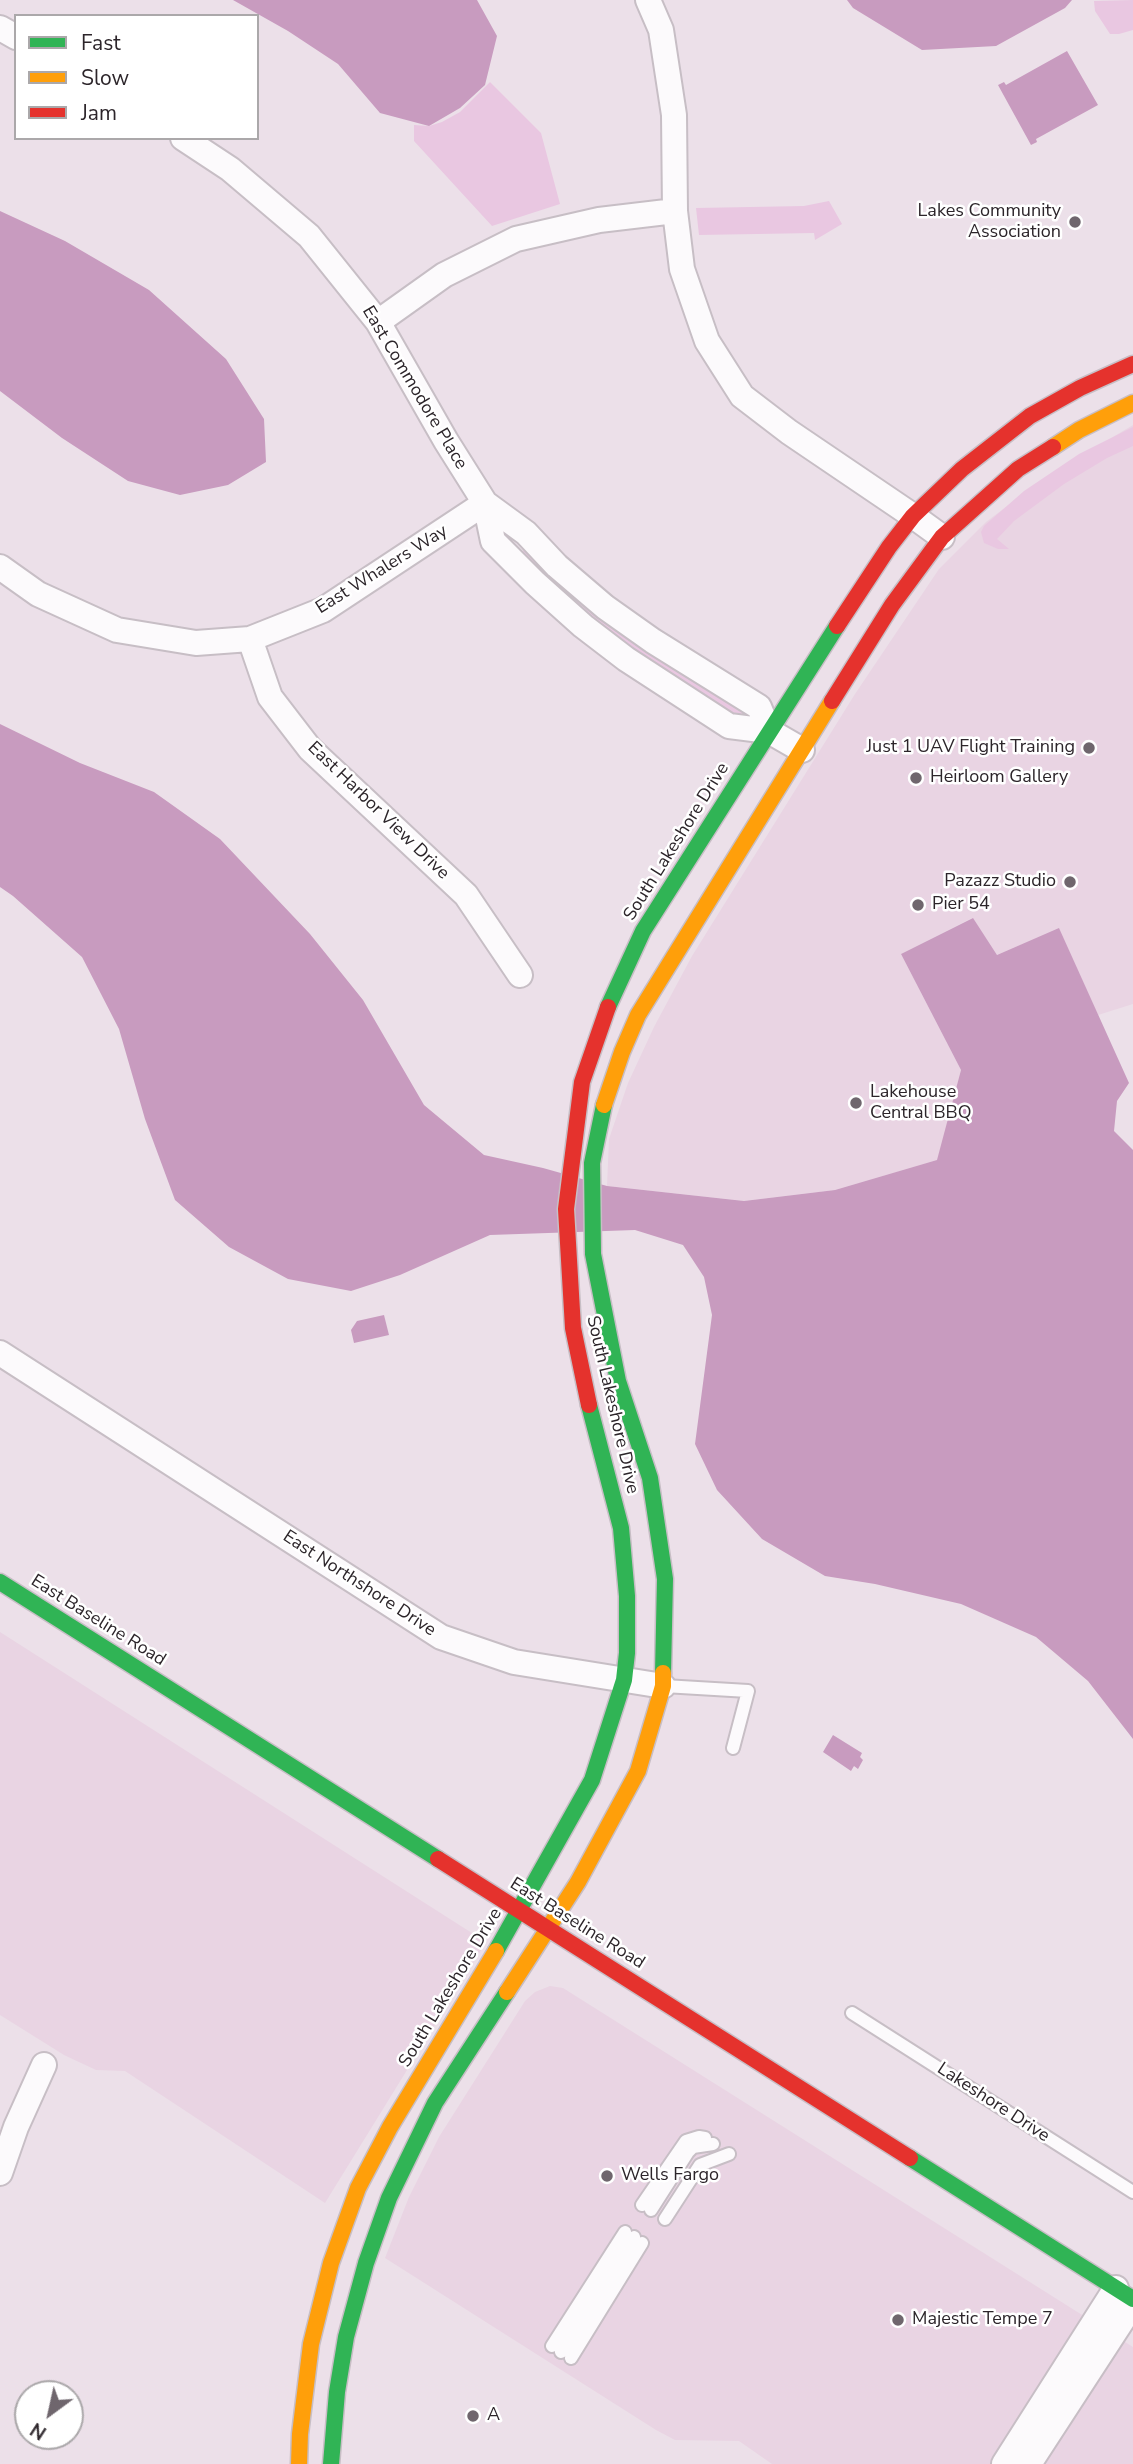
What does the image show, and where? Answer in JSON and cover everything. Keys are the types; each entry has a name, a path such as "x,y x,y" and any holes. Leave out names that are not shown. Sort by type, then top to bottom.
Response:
{"street":[{"path":"648,0 661,30 674,114 675,211 682,269 707,341 742,396 789,432 942,537"},
{"name":"East Commodore Place","path":"186,140 230,169 309,236 378,323 446,442 485,503 493,541 535,583 625,659 729,726 769,731 802,750"},
{"path":"378,323 444,275 516,239 599,220 675,211"},
{"name":"South Lakeshore Drive","path":"299,2464 311,2344 331,2263 358,2188 390,2127 520,1912 592,1780 624,1680 627,1597 621,1528 590,1409 573,1328 566,1209 582,1082 603,1017 643,931 864,583 914,516 962,469 1030,416 1080,388 1133,364"},
{"name":"South Lakeshore Drive","path":"331,2464 337,2392 346,2337 374,2235 435,2103 586,1868 638,1771 663,1686 666,1579 650,1478 618,1381 593,1254 592,1164 604,1105 622,1052 638,1015 667,965 892,605 942,537 1028,462 1079,430 1133,402"},
{"name":"East Whalers Way","path":"0,567 38,594 117,630 196,642 250,639 323,610 485,503"},
{"name":"East Harbor View Drive","path":"250,639 270,697 310,749 466,895 520,975"},
{"name":"East Northshore Drive","path":"0,1353 441,1637 514,1662 663,1686"},
{"name":"East Baseline Road","path":"0,1582 1127,2297"},
{"path":"0,2173 16,2127 44,2065"},
{"path":"1004,2464 1127,2297"},
{"path":"1029,2464 1127,2297"},
{"path":"305,2388 337,2392"}],"lane":[{"name":"East Northshore Drive","path":"663,1686 748,1691 733,1748"},
{"name":"Lakeshore Drive","path":"852,2013 1133,2192"},
{"path":"694,2138 717,2146 695,2157 654,2212 685,2141 694,2138"},
{"path":"637,2240 565,2354 637,2240"}],"shaded area":[{"path":"233,0 477,0 497,36 485,85 460,108 429,126 380,113 338,64"},
{"path":"847,0 1072,0 1065,8 996,46 922,50 853,8"},
{"path":"1133,0 1133,30 1110,34 1095,11 1094,1"},
{"path":"1067,51 1098,105 1036,139 1037,142 1031,145 998,85 1004,82 1006,85"},
{"path":"490,82 541,133 560,204 492,226 414,141 414,125 429,126 460,112"},
{"path":"829,201 842,224 815,240 814,233 699,235 696,208 804,206"},
{"path":"0,211 65,241 149,290 226,359 264,419 266,462 228,485 180,495 128,481 62,438 0,391"},
{"path":"1133,425 1133,1004 1098,1015 1059,929 997,955 972,918 901,954 961,1070 938,1160 835,1190 744,1201 607,1186 609,1139 628,1083 692,956 855,694 939,569 986,522 1023,494"},
{"path":"1133,427 1133,446 1064,484 1014,521 997,539 1009,549 998,549 984,543 981,532 984,526 1024,491 1079,454"},
{"path":"524,550 746,712 745,717 739,718 620,643 581,613 520,553"},
{"path":"0,724 80,763 154,792 220,839 310,934 363,1000 424,1105 484,1155 607,1186 744,1201 835,1190 937,1160 961,1070 901,954 973,918 997,955 1059,928 1129,1083 1117,1101 1114,1131 1133,1150 1133,1739 1088,1681 1036,1637 961,1604 875,1584 825,1576 762,1539 717,1490 695,1444 712,1315 704,1277 683,1245 635,1230 490,1235 400,1275 351,1291 288,1279 229,1247 175,1200 145,1119 119,1029 82,957 0,887"},
{"path":"384,1315 389,1335 354,1343 351,1330 357,1321"},
{"path":"0,1632 486,1942 325,2203 125,2071 96,2070 64,2055 0,2015"},
{"path":"833,1735 862,1753 860,1757 863,1760 858,1769 854,1766 851,1771 823,1752"},
{"path":"550,1986 563,1988 1133,2347 1133,2464 772,2464 739,2441 675,2440 385,2258 409,2197 439,2137 525,2001 535,1992"}],"traffic: fast":[{"path":"608,1007 643,931 837,626"},
{"path":"604,1105 592,1163 593,1254 618,1381 650,1478 665,1579 663,1673"},
{"path":"496,1951 592,1780 624,1680 627,1596 621,1528 589,1405"},
{"path":"0,1582 438,1859"},
{"path":"331,2464 337,2392 346,2337 366,2263 389,2198 435,2103 507,1992"},
{"path":"910,2158 1133,2299"}],"traffic: slow":[{"path":"1053,447 1079,430 1133,403"},
{"path":"604,1105 638,1015 832,701"},
{"path":"507,1992 578,1882 638,1771 663,1686 663,1673"},
{"path":"299,2464 311,2344 331,2263 358,2188 390,2127 496,1951"}],"traffic: jam":[{"path":"837,626 889,547 913,516 962,469 1030,416 1080,388 1133,364"},
{"path":"832,701 892,605 942,537 1018,469 1053,447"},
{"path":"589,1405 573,1328 566,1209 582,1082 608,1007"},
{"path":"438,1859 910,2158"}],"place":[{"name":"Lakes Community Association","path":"1075,222"},
{"name":"Just 1 UAV Flight Training","path":"1089,748"},
{"name":"Heirloom Gallery","path":"916,778"},
{"name":"Pazazz Studio","path":"1070,882"},
{"name":"Pier 54","path":"918,905"},
{"name":"Lakehouse Central BBQ","path":"856,1103"},
{"name":"Wells Fargo","path":"607,2176"},
{"name":"Majestic Tempe 7","path":"898,2320"},
{"name":"A","path":"473,2416"}]}
